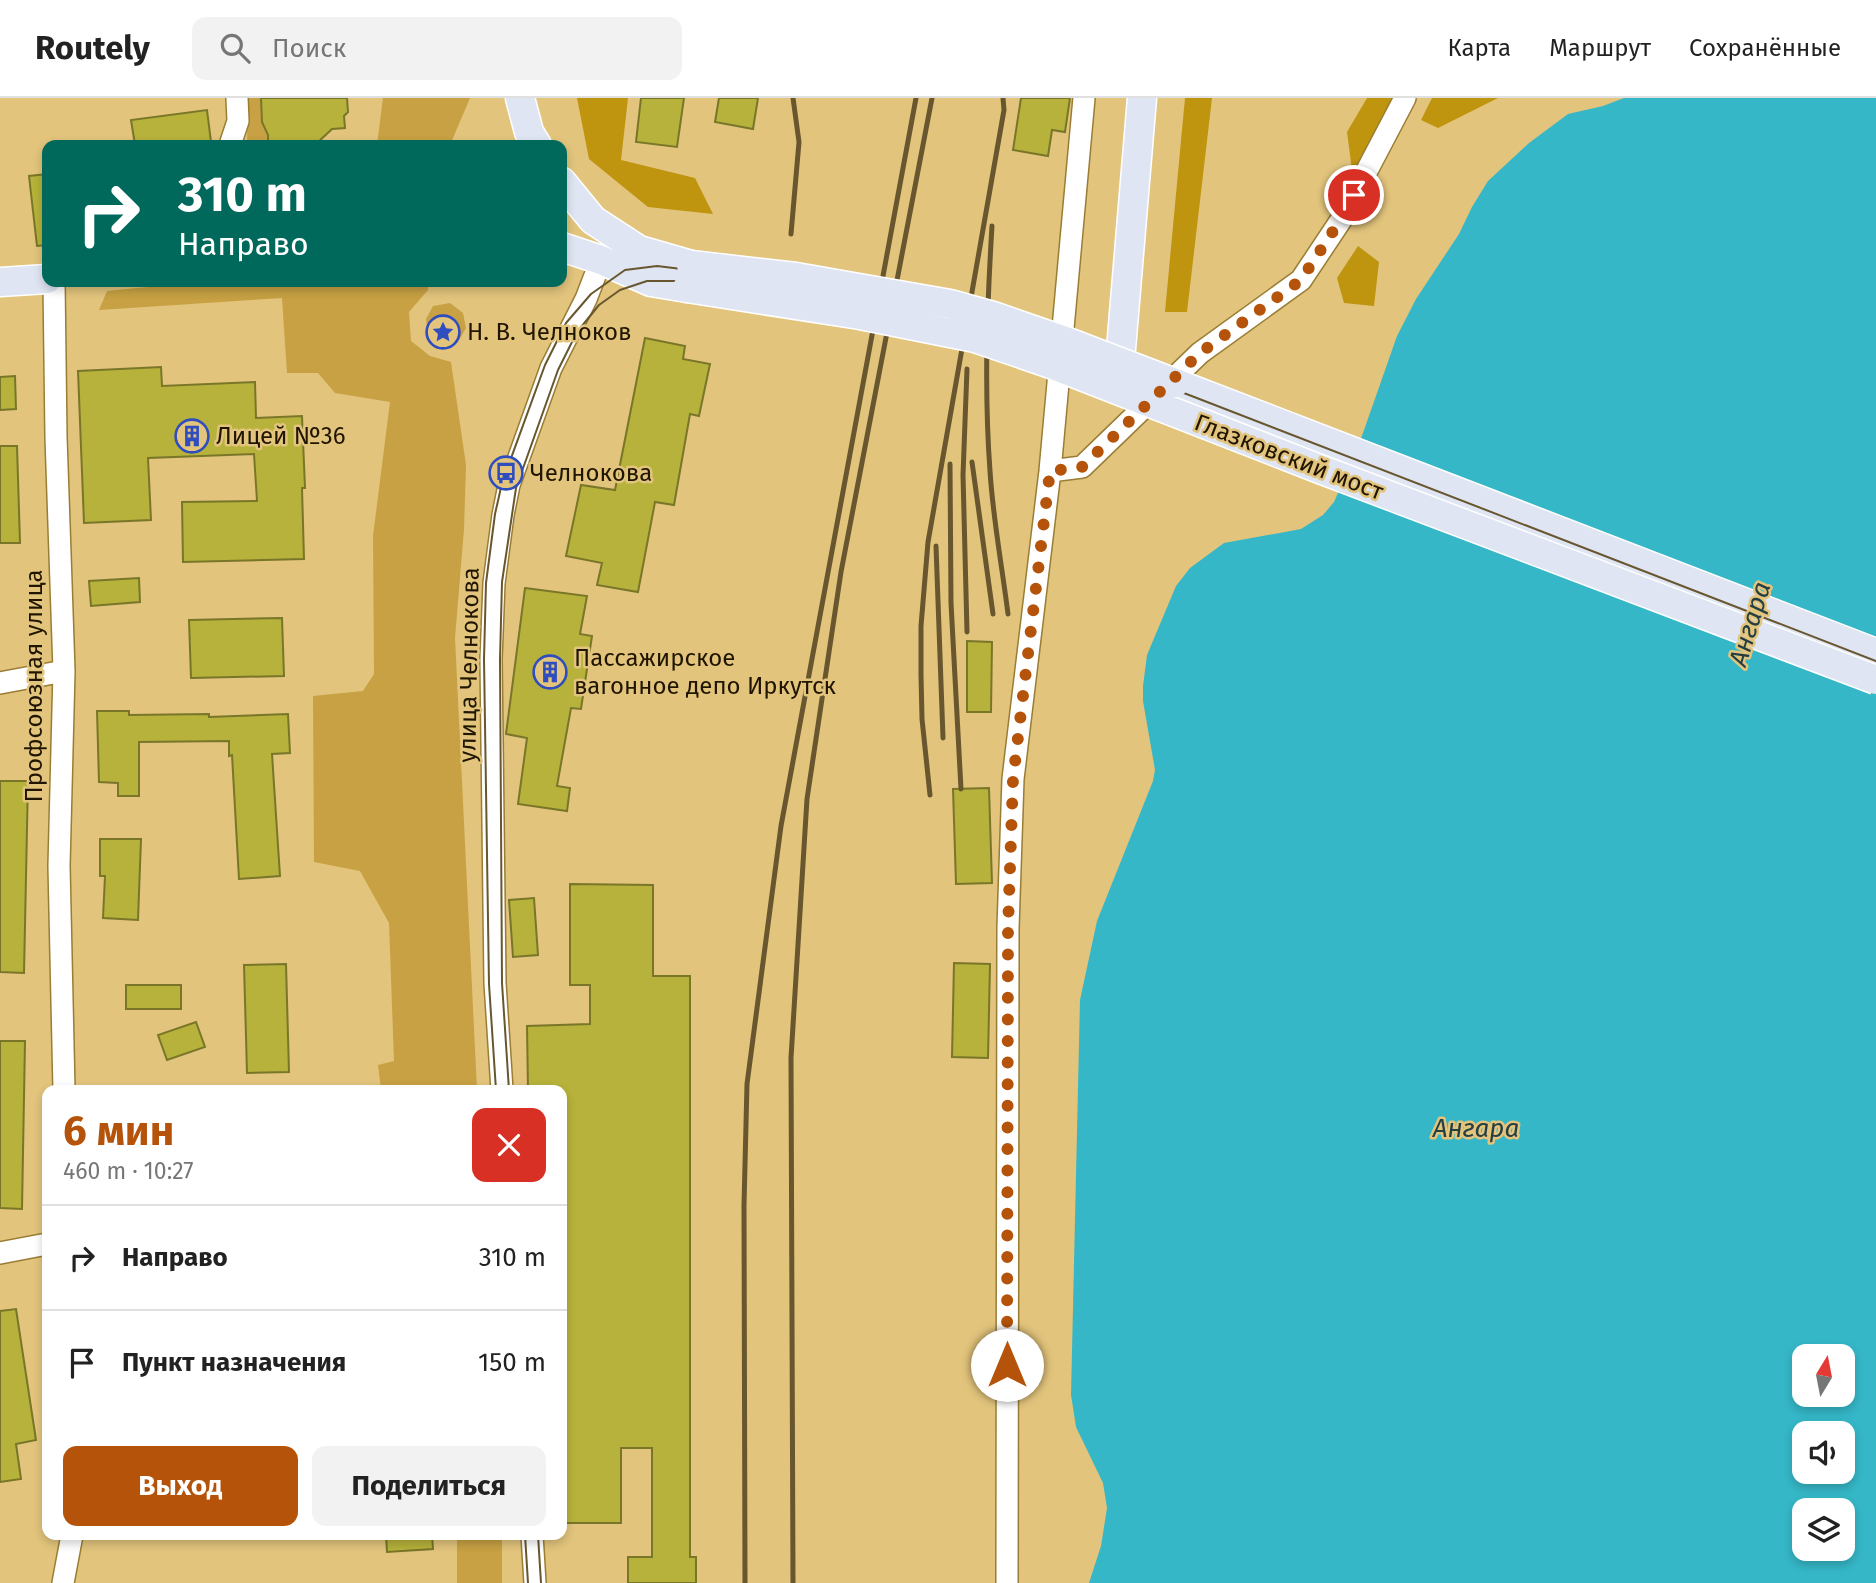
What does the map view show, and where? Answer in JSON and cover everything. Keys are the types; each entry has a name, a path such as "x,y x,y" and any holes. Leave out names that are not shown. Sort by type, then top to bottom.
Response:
{"main road":[{"path":"520,98 531,140"},
{"path":"1120,361 1142,98"},
{"path":"567,188 593,220 639,250 689,276"},
{"path":"567,249 651,282 689,276"},
{"path":"601,260 639,250"},
{"name":"Глазковский мост","path":"689,276 796,277 950,304 993,316 1120,361 1876,653"},
{"name":"Глазковский мост","path":"689,276 975,338 1043,361 1876,680"},
{"path":"0,282 42,278"}],"street":[{"path":"232,140 238,121 237,98"},
{"path":"1007,1583 1008,928 1013,779 1050,471 1084,98"},
{"path":"1050,471 1082,467 1200,353 1301,280 1341,219 1405,98"},
{"name":"улица Челнокова","path":"502,1085 495,983 491,659 494,583 509,485 551,368 586,299 601,260"},
{"name":"Профсоюзная улица","path":"54,287 64,671 60,866 64,1085"},
{"path":"0,683 64,671"},
{"path":"0,1254 42,1245"},
{"path":"63,1583 71,1540"},
{"path":"532,1540 535,1583"}],"shaded area":[{"path":"248,98 268,98 270,140 247,140"},
{"path":"383,98 470,98 452,140 378,140"},
{"path":"577,98 628,98 621,160 695,178 713,214 648,207 589,159"},
{"path":"1185,98 1212,98 1187,312 1165,312"},
{"path":"1367,98 1395,98 1365,157 1352,170 1347,132"},
{"path":"1432,98 1498,98 1438,128 1421,120"},
{"path":"1358,246 1379,262 1374,306 1344,303 1337,278"},
{"path":"148,287 428,287 409,312 411,341 430,356 451,362 466,465 455,638 477,1085 380,1085 378,1065 394,1061 389,923 360,871 314,862 313,696 363,691 374,674 373,536 390,402 335,393 318,373 287,373 282,298 99,310 107,291"},
{"path":"450,303 463,313 466,328 459,340 443,343 428,334 426,319 433,306"},
{"path":"457,1540 502,1540 502,1583 457,1583"}],"water":[{"name":"Ангара","path":"1624,98 1876,98 1876,1583 1089,1583 1101,1546 1107,1508 1103,1483 1076,1427 1071,1395 1080,1000 1097,921 1153,781 1155,770 1143,701 1147,655 1176,586 1190,568 1224,543 1301,529 1323,515 1334,502 1357,450 1397,336 1416,299 1459,234 1488,181 1529,143 1568,114"}],"building":[{"path":"261,98 347,98 345,128 332,129 320,140 268,140 262,122"},
{"path":"641,98 684,98 677,147 636,142"},
{"path":"719,98 758,98 753,129 715,122"},
{"path":"1021,98 1070,98 1065,132 1052,130 1048,156 1013,150"},
{"path":"207,110 211,140 134,140 131,120"},
{"path":"42,175 42,246 37,246 29,176"},
{"path":"645,338 685,346 683,359 710,364 699,416 690,414 674,505 655,502 638,592 597,585 602,563 566,556 581,485 615,490"},
{"name":"Лицей №36","path":"161,367 162,386 255,382 256,418 302,416 304,559 183,562 182,502 257,501 254,454 148,458 151,520 84,523 78,371"},
{"path":"15,376 16,409 0,410 0,377"},
{"path":"0,446 17,446 20,543 0,543"},
{"path":"139,578 140,602 91,606 89,581"},
{"name":"Пассажирское вагонное депо Иркутск","path":"525,588 587,596 580,634 592,636 581,709 571,708 557,786 570,788 567,811 518,804 527,738 506,734"},
{"path":"282,618 284,676 191,678 189,620"},
{"path":"967,641 992,642 991,712 967,712"},
{"path":"97,711 129,711 129,715 209,714 209,717 288,714 290,753 272,754 280,876 239,879 229,741 139,742 139,796 118,796 118,783 99,782"},
{"path":"0,781 28,781 24,973 0,972"},
{"path":"989,788 992,883 956,884 953,789"},
{"path":"100,839 141,839 138,920 103,918 105,876 100,876"},
{"path":"570,884 653,885 653,976 690,976 690,1557 696,1557 696,1583 628,1583 628,1557 652,1557 652,1448 621,1448 621,1523 567,1523 567,1085 528,1085 527,1026 590,1024 590,985 570,985"},
{"path":"534,898 538,955 513,957 509,900"},
{"path":"954,963 990,964 988,1058 952,1057"},
{"path":"286,964 289,1072 247,1073 244,965"},
{"path":"126,985 181,985 181,1009 126,1009"},
{"path":"196,1022 205,1047 167,1060 158,1035"},
{"path":"0,1041 25,1041 22,1209 0,1208"},
{"path":"16,1309 36,1440 16,1444 21,1479 0,1482 0,1311"},
{"path":"386,1540 432,1540 433,1549 387,1552"}],"tram line":[{"path":"496,1085 489,984 484,659 486,583 495,514 502,483 545,365 566,323 591,294 625,270 657,266 796,283 977,317 1140,376 1876,661"},
{"path":"509,1085 502,983 500,659 502,582 516,488 558,370 577,332 599,305 620,290 647,281 688,281 794,296 973,329 1041,352 1876,675"},
{"path":"525,1540 528,1583"},
{"path":"538,1540 541,1583"}],"railway":[{"path":"791,234 799,142 793,98"},
{"path":"745,1583 744,1205 747,1084 781,826 916,98"},
{"path":"793,1583 791,1058 807,799 841,572 932,98"},
{"path":"930,795 922,719 921,675 921,626 928,542 1004,110 1003,98"},
{"path":"992,226 987,349 988,441 993,507 1008,614"},
{"path":"967,369 963,475 967,632"},
{"path":"972,462 993,614"},
{"path":"950,464 951,603 961,789"},
{"path":"936,546 943,738"}],"place":[{"name":"Н. В. Челноков","path":"443,332"},
{"name":"Лицей №36","path":"192,436"},
{"name":"Челнокова","path":"506,473"},
{"name":"Пассажирское вагонное депо Иркутск","path":"550,672"}],"route":[{"path":"1007,1365 1008,928 1013,779 1050,471 1082,467 1200,353 1301,280 1354,195"}]}
